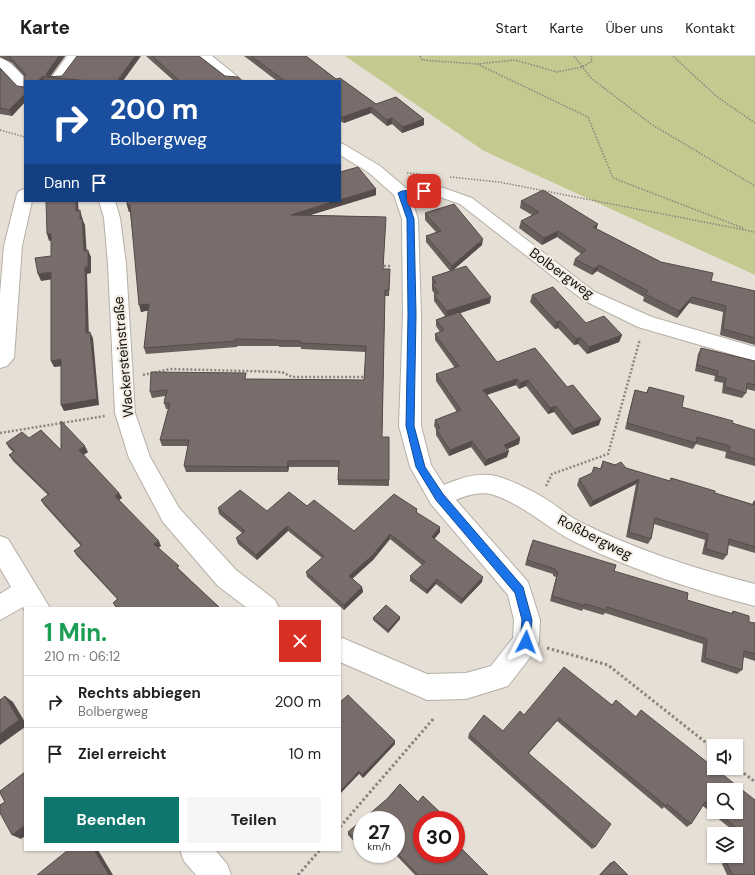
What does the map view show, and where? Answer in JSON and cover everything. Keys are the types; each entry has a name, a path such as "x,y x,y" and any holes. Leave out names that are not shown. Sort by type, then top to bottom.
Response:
{"street":[{"path":"57,80 74,56"},
{"path":"204,56 235,80"},
{"path":"0,62 12,72 24,87"},
{"path":"341,149 374,169 402,193 410,219 412,315 410,426 421,467 439,497 520,590 527,620 526,642 499,677 466,686 427,687 341,650"},
{"name":"Bolbergweg","path":"402,193 435,190 466,201 590,296 645,322 755,354"},
{"path":"0,361 4,358 13,246 24,198"},
{"name":"Wackersteinstraße","path":"107,202 112,218 116,264 125,413 140,458 171,515 227,578 265,607"},
{"name":"Roßbergweg","path":"439,497 467,485 495,485 537,505 568,526 621,553 712,584 755,594"},
{"path":"0,546 31,599 0,608"},
{"path":"196,851 216,875"}],"path":[{"path":"420,56 422,60 477,64 515,60 557,72 582,67 592,61 591,56"},
{"path":"574,56 591,78 651,124 755,186"},
{"path":"673,56 716,96 755,123"},
{"path":"477,64 588,117 613,178 750,231"},
{"path":"0,130 24,137"},
{"path":"374,169 421,174"},
{"path":"444,177 499,182 755,232"},
{"path":"378,266 410,266"},
{"path":"537,505 552,474 608,454 645,322"},
{"path":"122,379 170,369 282,372 292,377 371,377"},
{"path":"0,432 125,413"},
{"path":"526,642 608,665 707,743"},
{"path":"341,826 434,718"},
{"path":"743,773 755,782"},
{"path":"298,875 319,851"}],"green space":[{"path":"345,56 755,56 755,275 484,151"}],"building":[{"path":"7,56 59,56 46,74 47,77 43,76 39,80 24,80 26,75 10,57"},
{"path":"77,56 135,56 118,80 78,80 47,77 62,76"},
{"path":"152,56 199,56 225,76 238,77 241,80 179,80"},
{"path":"251,56 306,56 336,79 340,78 376,104 396,97 424,119 403,127 392,118 387,120 371,107 343,117 341,116 341,80 284,80"},
{"path":"0,68 17,86 24,87 24,95 9,110 0,108"},
{"path":"358,167 376,189 341,200 341,172"},
{"path":"543,190 598,224 593,227 661,262 713,273 711,281 755,291 755,338 723,329 726,306 692,297 679,311 645,294 648,291 599,265 594,269 575,259 586,250 558,231 544,238 521,221 539,212 521,201"},
{"path":"46,202 76,202 76,211 80,210 80,219 82,218 84,251 88,250 88,267 85,267 86,333 90,332 97,399 61,405 61,359 51,361 51,272 38,274 35,258 51,256 51,234 47,234"},
{"path":"127,202 332,202 291,215 386,217 383,269 390,269 389,290 385,290 382,437 389,437 389,480 338,480 339,461 288,461 287,467 184,466 189,440 160,440 170,403 164,403 167,390 150,392 151,372 246,373 245,379 364,380 366,346 300,343 300,341 235,339 235,341 144,348 149,304 139,305 130,205 127,205"},
{"path":"454,204 483,239 452,266 426,236 441,231 425,213"},
{"path":"466,266 491,297 447,311 434,295 439,293 432,284 436,283 432,277"},
{"path":"553,287 586,323 604,316 622,335 589,347 580,337 576,339 560,321 556,322 532,295"},
{"path":"459,312 497,362 535,348 567,387 573,385 601,419 574,429 556,406 550,408 528,380 520,383 517,379 483,390 520,438 504,445 509,451 486,460 472,441 450,450 436,429 440,428 435,420 461,410 436,374 459,366 435,334 444,330 436,320"},
{"path":"701,348 755,361 755,385 747,383 746,393 725,387 726,378 717,376 718,371 697,365"},
{"path":"649,387 684,396 682,407 733,421 732,423 755,430 755,459 729,451 730,446 697,437 696,443 627,423 635,390 647,393"},
{"path":"61,421 85,446 79,450 119,493 115,496 159,541 154,544 179,566 177,568 219,607 117,607 113,603 118,599 74,551 82,545 41,500 49,494 9,455 15,451 6,443 22,432 29,438 41,430 61,450"},
{"path":"603,461 615,465 621,462 626,468 670,481 671,478 715,491 715,493 754,505 755,501 755,547 729,539 727,555 706,549 708,534 655,518 651,539 629,532 639,479 593,501 579,479 592,473 594,467 601,469"},
{"path":"240,490 267,511 289,492 307,506 314,500 354,531 394,494 417,509 416,512 440,527 432,537 483,577 462,599 437,579 427,590 410,576 425,562 390,534 373,555 349,576 362,587 344,605 306,572 324,556 287,526 256,555 236,538 245,531 218,508"},
{"path":"533,540 616,565 614,571 688,593 687,600 733,614 733,611 749,616 749,622 755,623 755,654 744,651 742,670 705,658 707,639 607,607 606,610 585,604 585,606 552,596 558,572 555,569 527,560"},
{"path":"386,605 400,617 388,630 373,618"},
{"path":"564,667 612,705 616,700 636,717 641,710 707,762 707,775 723,775 733,783 707,783 707,804 705,802 691,824 667,804 666,806 559,718 528,753 611,824 595,847 469,734 484,715 503,731 520,711 524,715"},
{"path":"348,695 395,741 362,775 359,771 341,790 341,701"},
{"path":"5,696 19,720 0,734 0,700"},
{"path":"24,773 24,826 12,835 0,813 0,805 5,802 0,791"},
{"path":"400,784 418,802 423,796 439,811 413,811 413,863 465,863 465,852 488,875 418,875 405,861 405,811 373,811 387,799"},
{"path":"743,791 755,800 755,875 733,875 727,863 743,863 743,827 736,827 726,819 743,819"},
{"path":"353,828 353,837 348,832"},
{"path":"67,851 95,851 109,875 37,875"},
{"path":"614,861 628,875 600,875"}],"route":[{"path":"424,191 402,193 410,219 412,315 410,426 421,467 439,497 520,590 527,620 526,642"}]}
